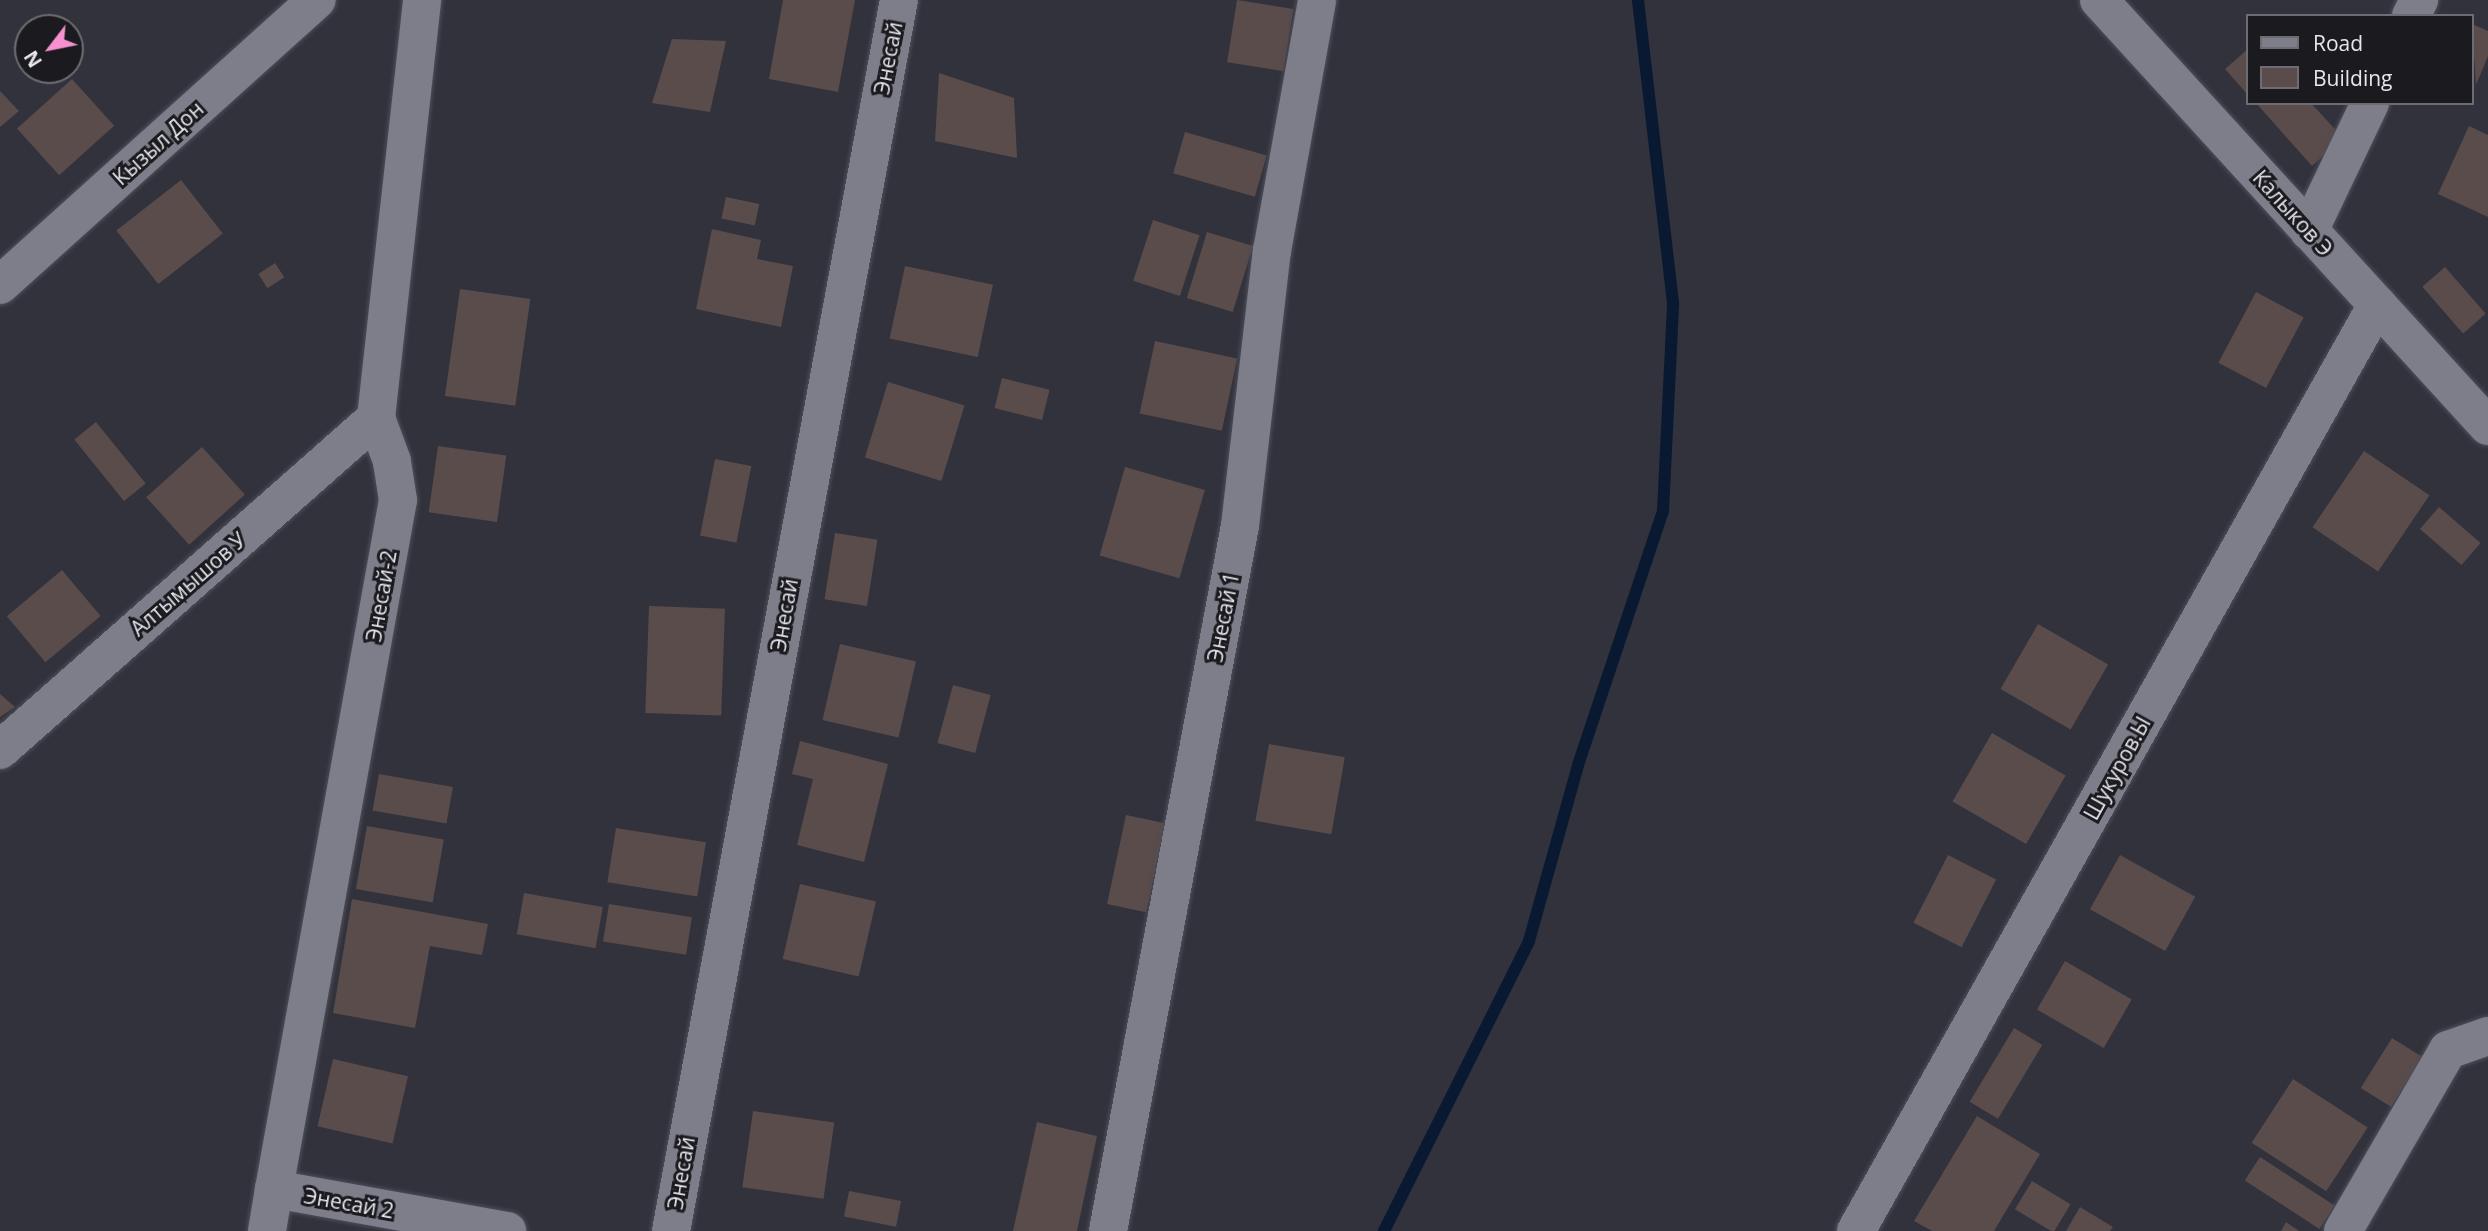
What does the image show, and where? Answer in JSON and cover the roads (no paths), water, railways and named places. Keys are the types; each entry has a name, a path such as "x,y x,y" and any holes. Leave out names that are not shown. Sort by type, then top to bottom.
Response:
{"street":[{"name":"Кызыл Дон","path":"0,285 316,0"},
{"name":"Энесай-2","path":"274,1189 398,500 392,461 376,418 422,0"},
{"name":"Энесай","path":"671,1231 899,0"},
{"name":"Энесай 1","path":"1108,1231 1240,526 1272,251 1317,0"},
{"name":"Калыков Э","path":"2099,0 2488,425"},
{"path":"2309,232 2369,105"},
{"name":"Шукуров.Ы","path":"1856,1231 2377,305"},
{"name":"Алтымышов У","path":"0,750 376,418"},
{"path":"2343,1231 2448,1050 2488,1036"},
{"name":"Энесай 2","path":"267,1231 274,1189 508,1231"}],"waterway":[{"path":"1384,1231 1529,941 1578,765 1663,511 1673,303 1638,0"}]}
